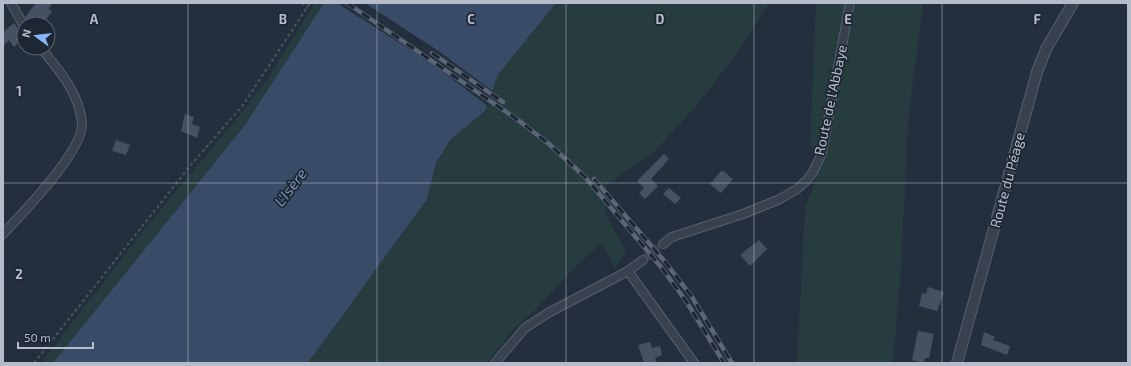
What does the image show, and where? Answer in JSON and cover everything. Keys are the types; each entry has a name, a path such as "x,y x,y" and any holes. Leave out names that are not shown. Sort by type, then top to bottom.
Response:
{"street":[{"path":"11,3 18,16"},
{"name":"Route de l'Abbaye","path":"663,244 672,237 743,214 780,199 798,189 813,172 822,153 850,3"},
{"name":"Route du Péage","path":"956,363 1037,72 1046,49 1073,3"},
{"path":"3,234 40,193 69,156 78,139 82,126 80,112 67,80 47,56"},
{"path":"495,363 525,328 548,313 628,271 643,260"},
{"path":"628,271 694,363"}],"path":[{"path":"302,3 307,8"},
{"path":"34,363 190,166 243,105 310,3"}],"green space":[{"path":"315,3 324,3 245,125 53,363 41,363 151,221 239,116 267,80"},
{"path":"556,3 769,3 737,53 698,104 652,154 607,185 606,215 626,251 615,268 602,243 577,265 535,310 512,331 487,363 308,363 427,199 436,163 451,139 485,111 498,75"},
{"path":"816,3 923,3 908,121 901,270 893,363 797,363 805,207 822,164 810,145"}],"water":[{"name":"L'Isère","path":"324,3 556,3 498,75 485,111 451,139 436,163 427,199 308,363 53,363 245,125"}],"pier":[{"path":"337,3 365,3 440,52 494,92 489,107 433,64"}],"building":[{"path":"36,3 53,3 48,9 52,11 49,16 26,16"},
{"path":"14,23 16,26 16,45 14,47 9,40 3,46 3,32"},
{"path":"185,114 194,117 192,124 200,127 197,138 181,131"},
{"path":"116,140 130,145 126,155 112,151"},
{"path":"664,154 669,159 651,179 658,186 645,199 639,193 644,188 637,181"},
{"path":"722,170 733,179 721,193 710,184"},
{"path":"669,188 681,198 675,204 663,194"},
{"path":"759,240 767,249 750,266 740,255"},
{"path":"928,287 944,292 937,311 919,306 922,293 926,294"},
{"path":"918,331 934,334 929,358 925,358 924,363 912,360"},
{"path":"984,332 995,337 993,340 1010,346 1007,355 981,345"},
{"path":"650,342 652,348 660,346 662,355 655,358 657,363 644,363 638,345"}],"tunnel":[{"path":"643,260 663,244"}],"railway":[{"path":"347,3 518,120 549,144 585,177 661,267 686,301 724,363"},
{"path":"432,53 503,102"},
{"path":"594,179 666,263 692,297 732,363"}]}
